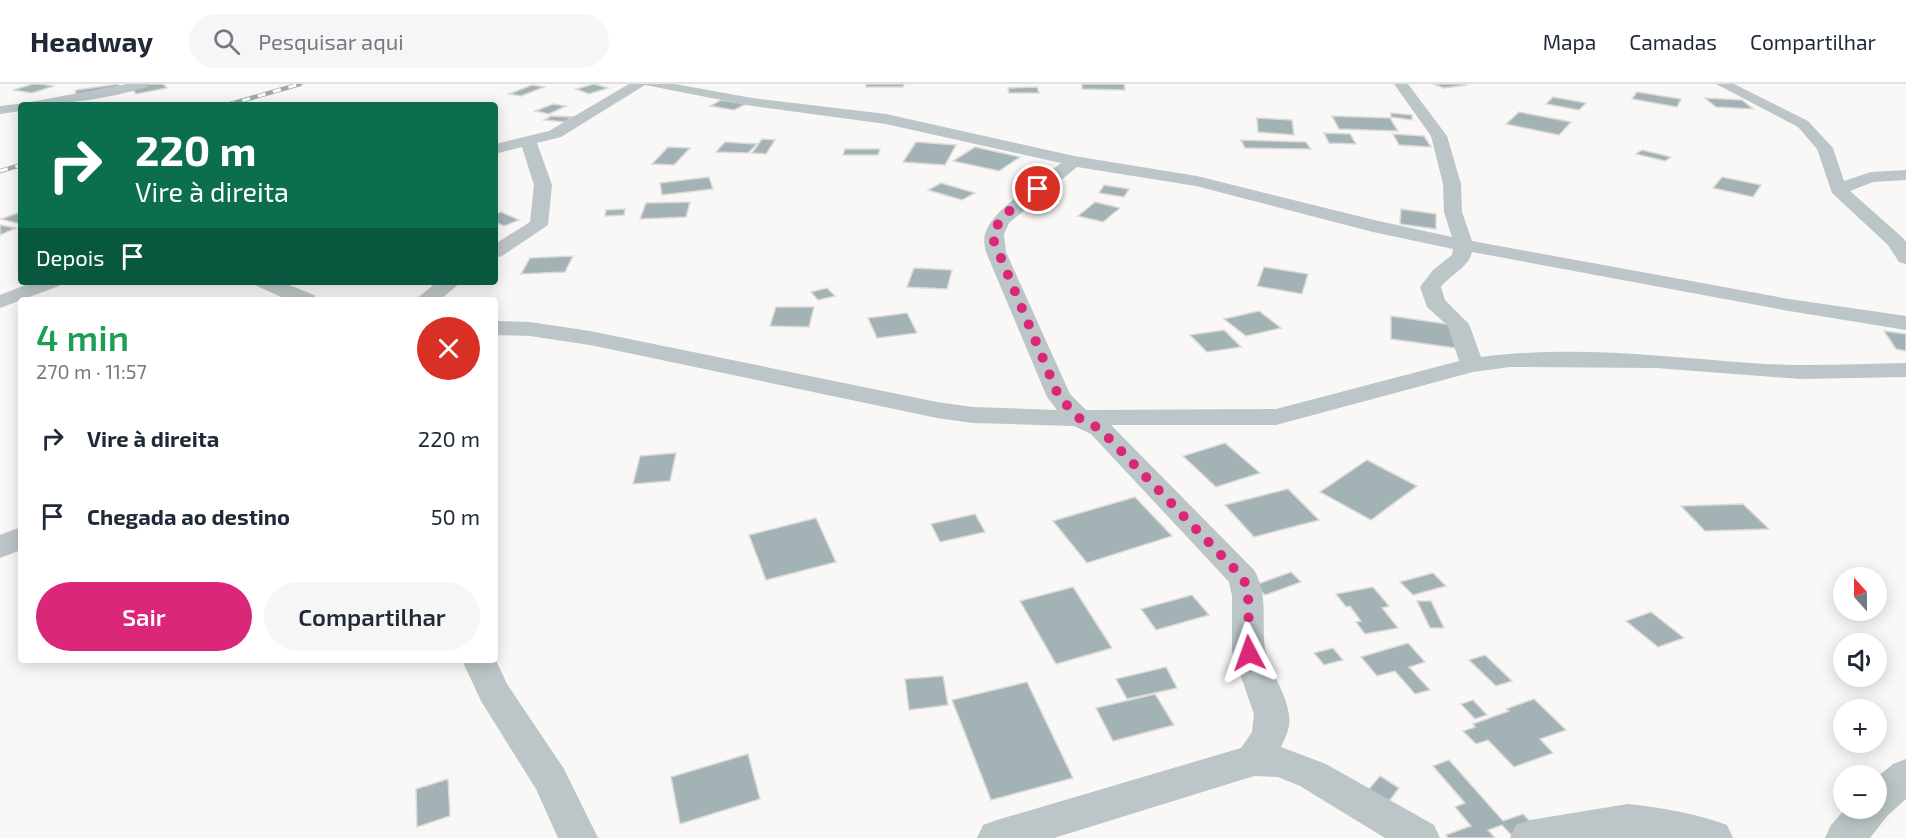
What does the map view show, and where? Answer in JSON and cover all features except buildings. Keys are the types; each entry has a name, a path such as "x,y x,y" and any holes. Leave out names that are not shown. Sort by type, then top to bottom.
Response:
{"street":[{"path":"49,102 122,90 142,84"},
{"path":"498,148 555,134 639,84"},
{"path":"651,84 752,102 886,119 1074,160 1197,181 1373,226 1789,305 1906,323"},
{"path":"1401,84 1439,136 1452,184 1453,212 1464,244 1461,258 1440,274 1430,287 1435,302 1458,324 1473,365"},
{"path":"1723,84 1803,124 1825,148 1838,189 1896,242 1906,258"},
{"path":"0,110 18,107"},
{"path":"498,250 540,225 543,185 528,142"},
{"path":"1830,159 1871,177"},
{"path":"1074,160 1002,219 994,230 993,239 1059,397 1079,418 1100,429 1243,578 1250,595 1246,623 1249,653 1272,720 1270,732 1254,760"},
{"path":"1838,189 1871,177 1906,175"},
{"path":"0,285 18,285"},
{"path":"0,302 44,285"},
{"path":"271,285 299,297"},
{"path":"430,297 447,285"},
{"path":"498,328 530,329 590,338 937,410 973,415 1079,418 1276,417 1473,365 1510,360 1606,359 1776,371 1906,370"},
{"path":"0,548 18,539"},
{"path":"480,663 493,691 551,780 578,838"},
{"path":"997,838 1254,760 1281,762 1313,775 1420,838"},
{"path":"1887,793 1906,775"},
{"path":"1845,838 1861,819"},
{"path":"1530,838 1575,828 1628,821 1678,827 1713,838"}],"railway":[{"path":"237,102 300,84"},
{"path":"0,171 18,166"}],"route":[{"path":"1038,189 1002,219 994,230 993,239 996,252 1059,397 1079,418 1100,429 1243,578 1250,595 1246,623 1249,653"}]}
